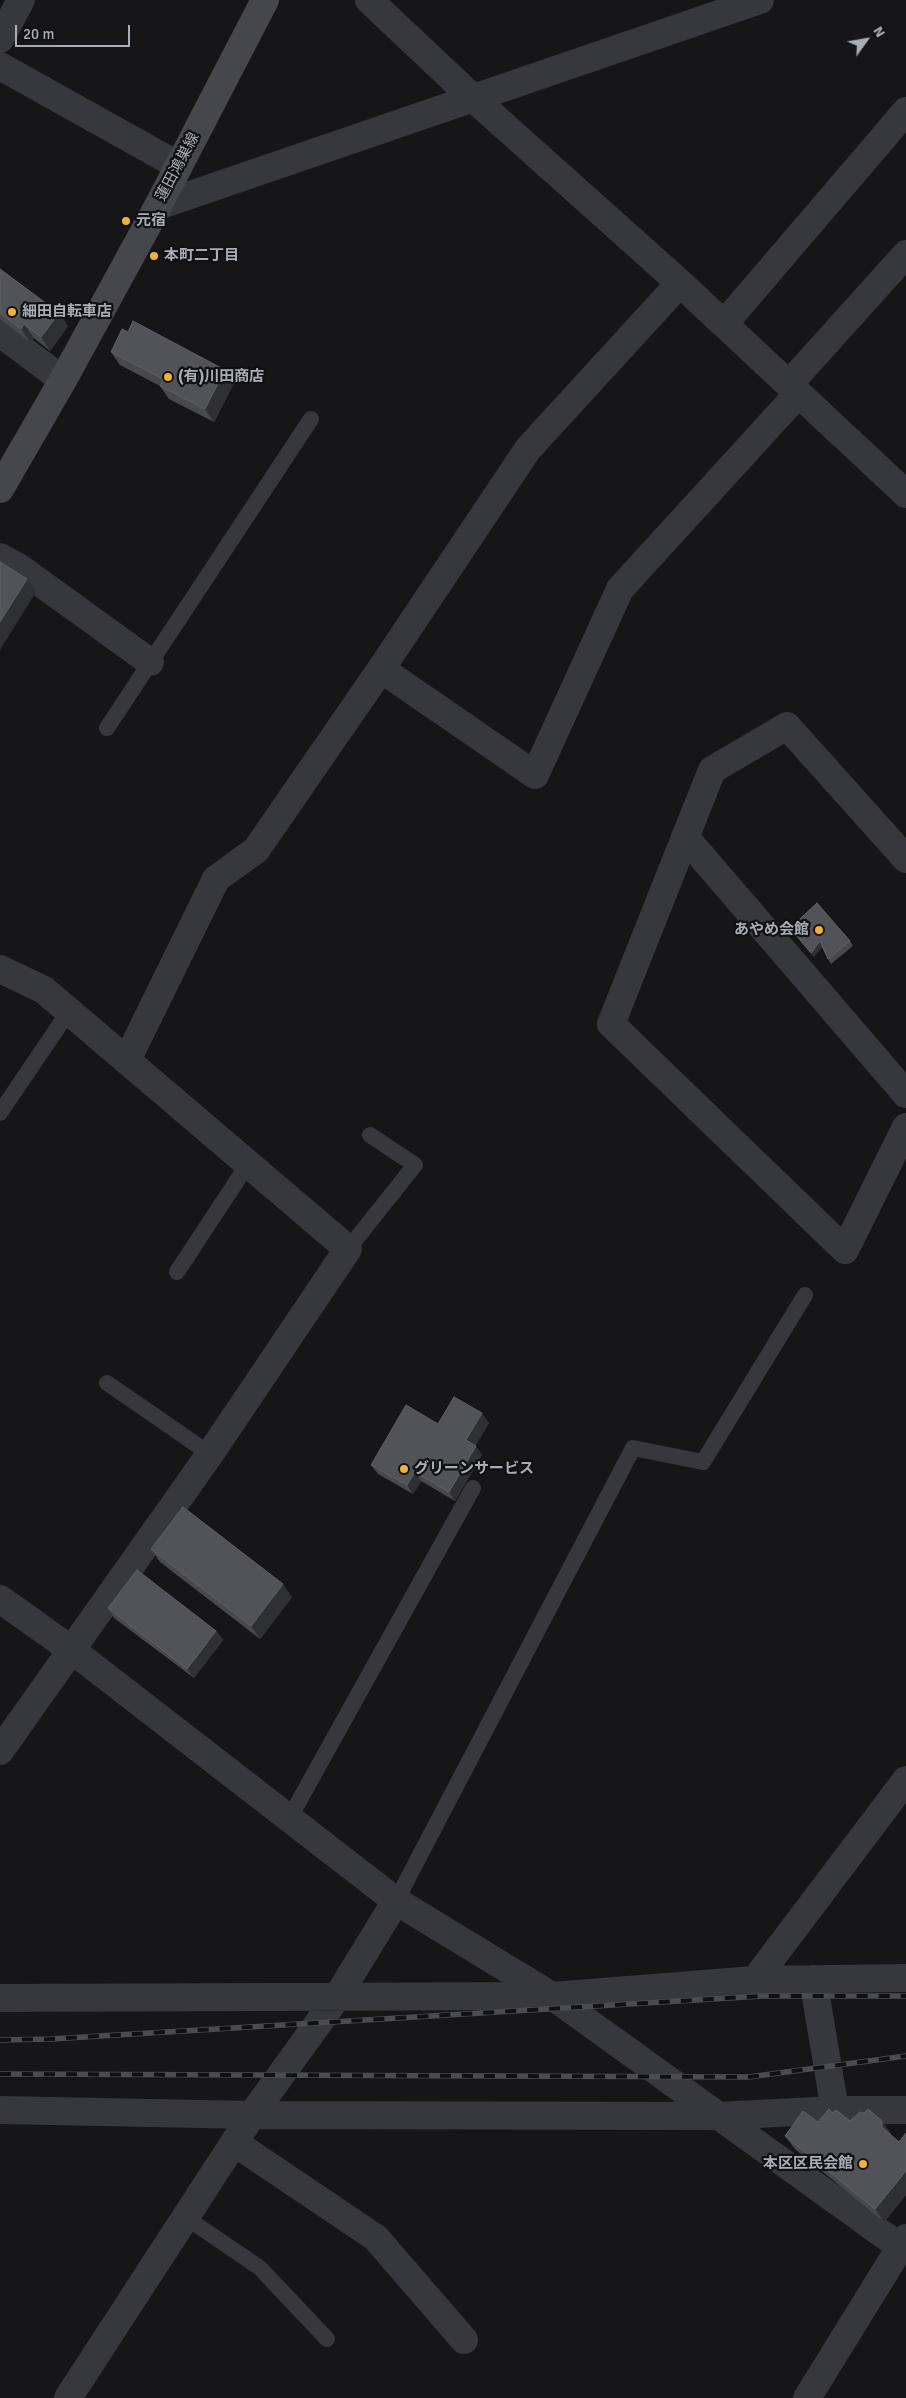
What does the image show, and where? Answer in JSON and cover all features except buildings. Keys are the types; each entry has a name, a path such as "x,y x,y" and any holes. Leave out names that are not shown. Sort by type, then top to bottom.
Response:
{"main road":[{"name":"蓮田鴻巣線","path":"0,489 63,380 158,206 264,0"}],"street":[{"path":"0,39 21,0"},
{"path":"370,0 474,98 680,283 906,494"},
{"path":"158,206 760,0"},
{"path":"0,66 179,166"},
{"path":"724,324 906,111"},
{"path":"381,669 535,775 620,589 794,389 906,254"},
{"path":"127,1060 216,879 256,850 381,669 528,449 680,283"},
{"path":"0,333 63,380"},
{"path":"0,557 20,568 150,662"},
{"path":"906,860 787,726 712,770 611,1024 845,1250 906,1127"},
{"path":"685,837 906,1094"},
{"path":"0,969 44,990 348,1250 210,1454 73,1651 0,1751"},
{"path":"0,1598 73,1651 396,1901 552,1996 717,2116 904,2245 807,2398"},
{"path":"756,1980 906,1780"},
{"path":"68,2398 235,2143 252,2114 337,1997 396,1901"},
{"path":"0,1998 552,1996 756,1980 906,1978"},
{"path":"814,1979 835,2110"},
{"path":"0,2110 252,2114 717,2116 835,2110 906,2110"},
{"path":"235,2143 376,2238 464,2340"}],"lane":[{"path":"106,728 311,419"},
{"path":"0,1113 69,1011"},
{"path":"348,1250 415,1165 370,1135"},
{"path":"177,1272 248,1164"},
{"path":"396,1901 633,1448 703,1462 805,1295"},
{"path":"107,1383 210,1454"},
{"path":"289,1818 473,1488"},
{"path":"185,2217 260,2268 327,2339"}],"railway":[{"path":"0,2040 51,2039 762,1996 906,1996"},
{"path":"0,2074 749,2077 906,2056"}],"place":[{"name":"元宿","path":"126,221"},
{"name":"本町二丁目","path":"154,256"},
{"name":"細田自転車店","path":"12,312"},
{"name":"(有)川田商店","path":"168,377"},
{"name":"あやめ会館","path":"819,930"},
{"name":"グリーンサービス","path":"404,1469"},
{"name":"本区区民会館","path":"863,2164"}]}
